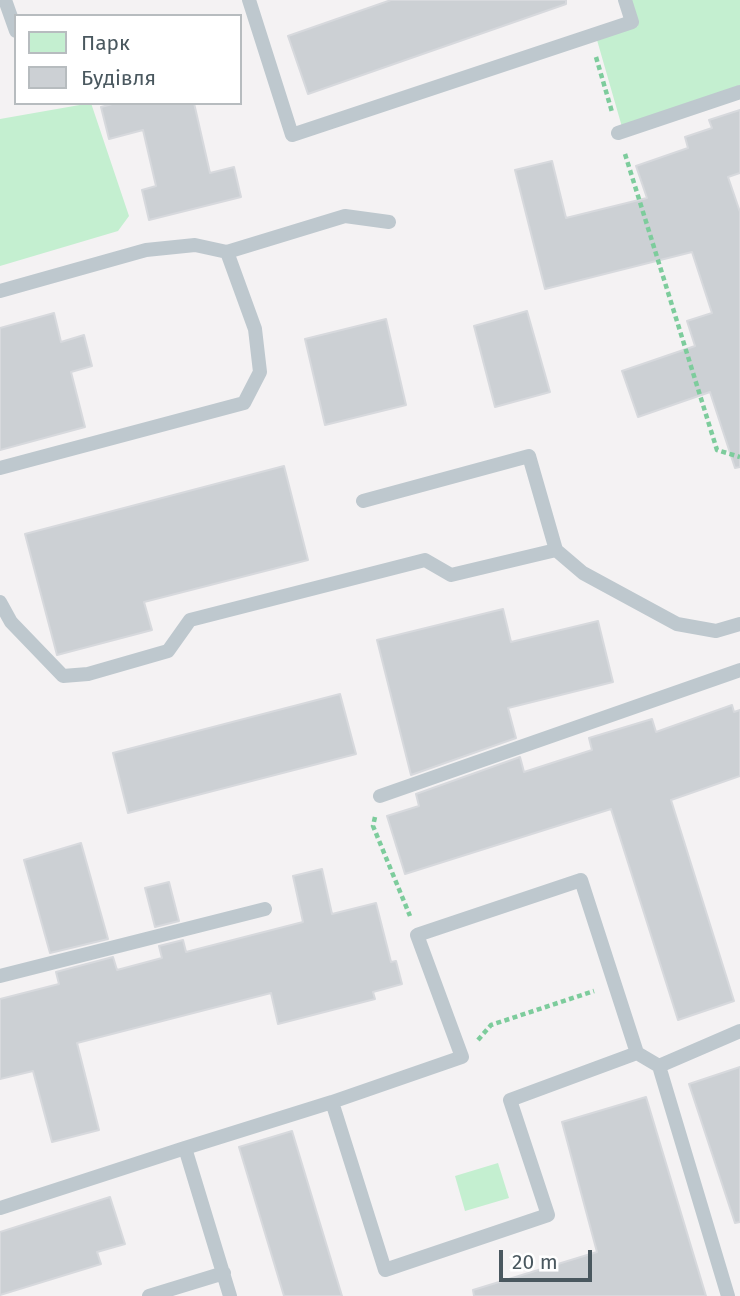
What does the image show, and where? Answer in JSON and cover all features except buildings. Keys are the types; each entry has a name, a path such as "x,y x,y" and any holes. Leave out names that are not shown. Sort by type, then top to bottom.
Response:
{"lane":[{"path":"5,0 14,25"},
{"path":"249,0 292,135 632,22 625,0"},
{"path":"618,133 740,92"},
{"path":"0,290 146,250 195,245 227,252 345,215 389,222"},
{"path":"0,468 244,403 260,372 255,329 227,252"},
{"path":"363,501 529,456 556,550 583,573 677,625 716,631 740,624"},
{"path":"0,602 11,622 62,676 88,674 167,651 190,620 425,560 451,575 556,550"},
{"path":"380,796 740,670"},
{"path":"0,1208 332,1102 462,1057 417,935 581,880 637,1053 659,1066 728,1296"},
{"path":"0,976 265,909"},
{"path":"659,1066 740,1031"},
{"path":"332,1102 385,1270 548,1215 510,1100 637,1053"},
{"path":"185,1148 230,1296"},
{"path":"149,1296 224,1273"}],"path":[{"path":"590,36 718,450 740,457"},
{"path":"380,796 373,826 417,935"},
{"path":"462,1057 491,1025 614,984"}],"green space":[{"path":"630,0 740,0 740,85 622,127 597,40 638,26"},
{"path":"92,105 129,216 118,231 0,266 0,119"},
{"path":"498,1163 509,1198 465,1211 455,1176"}]}
